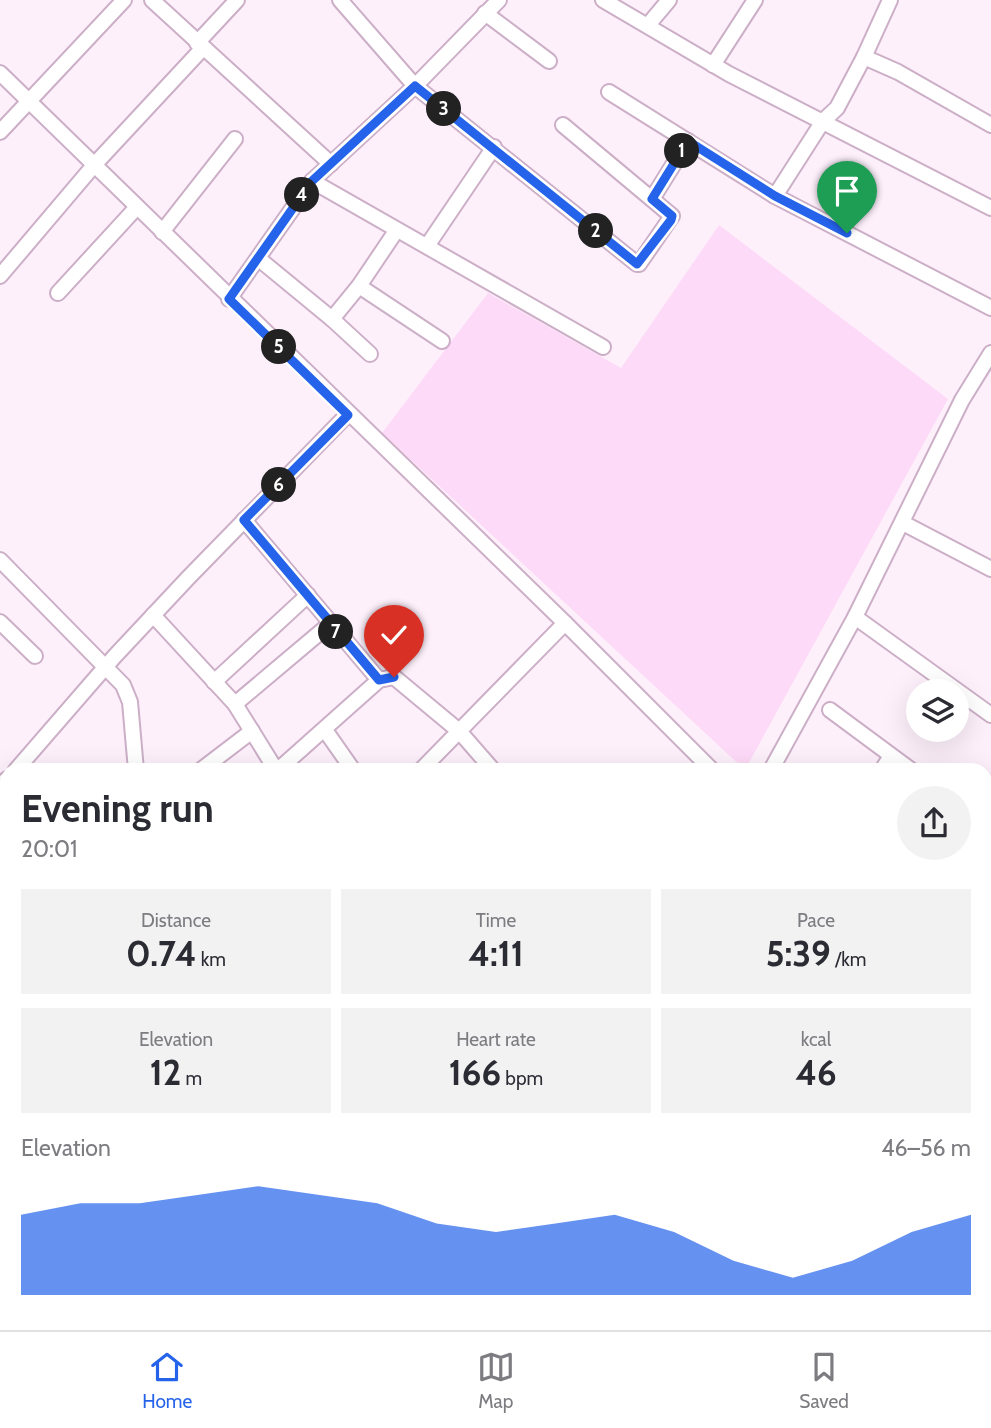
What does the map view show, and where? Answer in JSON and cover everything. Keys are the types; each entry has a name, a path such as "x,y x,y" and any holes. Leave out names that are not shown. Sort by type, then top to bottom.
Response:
{"street":[{"path":"0,132 124,0"},
{"path":"152,0 331,164"},
{"path":"0,276 237,0"},
{"path":"340,0 415,86 637,264 672,216 563,125"},
{"path":"229,299 312,181 415,86 499,0"},
{"path":"603,0 713,65 991,208"},
{"path":"648,25 669,0"},
{"path":"713,65 755,0"},
{"path":"775,196 822,121 837,108 890,0"},
{"path":"485,13 549,61"},
{"path":"864,57 898,72 991,125"},
{"path":"0,74 565,623 705,763"},
{"path":"608,92 775,196 991,308"},
{"path":"162,232 235,139"},
{"path":"652,199 688,141"},
{"path":"427,246 494,148"},
{"path":"312,181 603,347"},
{"path":"58,293 137,206"},
{"path":"332,319 359,286 396,231"},
{"path":"259,259 370,354"},
{"path":"359,286 442,341"},
{"path":"775,763 855,617 962,400 991,353"},
{"path":"22,763 153,615 348,415"},
{"path":"244,520 379,680"},
{"path":"903,523 991,569"},
{"path":"0,560 124,685 130,702 135,763"},
{"path":"214,682 307,595"},
{"path":"153,615 235,704 273,763"},
{"path":"855,617 991,715"},
{"path":"0,622 35,656"},
{"path":"428,763 565,623"},
{"path":"235,704 330,624"},
{"path":"285,763 379,680 394,677 459,731 487,763"},
{"path":"830,710 901,763"},
{"path":"325,730 348,763"},
{"path":"210,763 252,731"},
{"path":"887,763 891,756"}],"shaded area":[{"path":"719,225 948,399 749,763 737,763 382,433 488,293 621,368"}],"route":[{"path":"394,677 379,680 244,520 348,415 229,299 312,181 415,86 637,264 671,220 672,216 652,199 688,141 775,196 847,233"}]}
